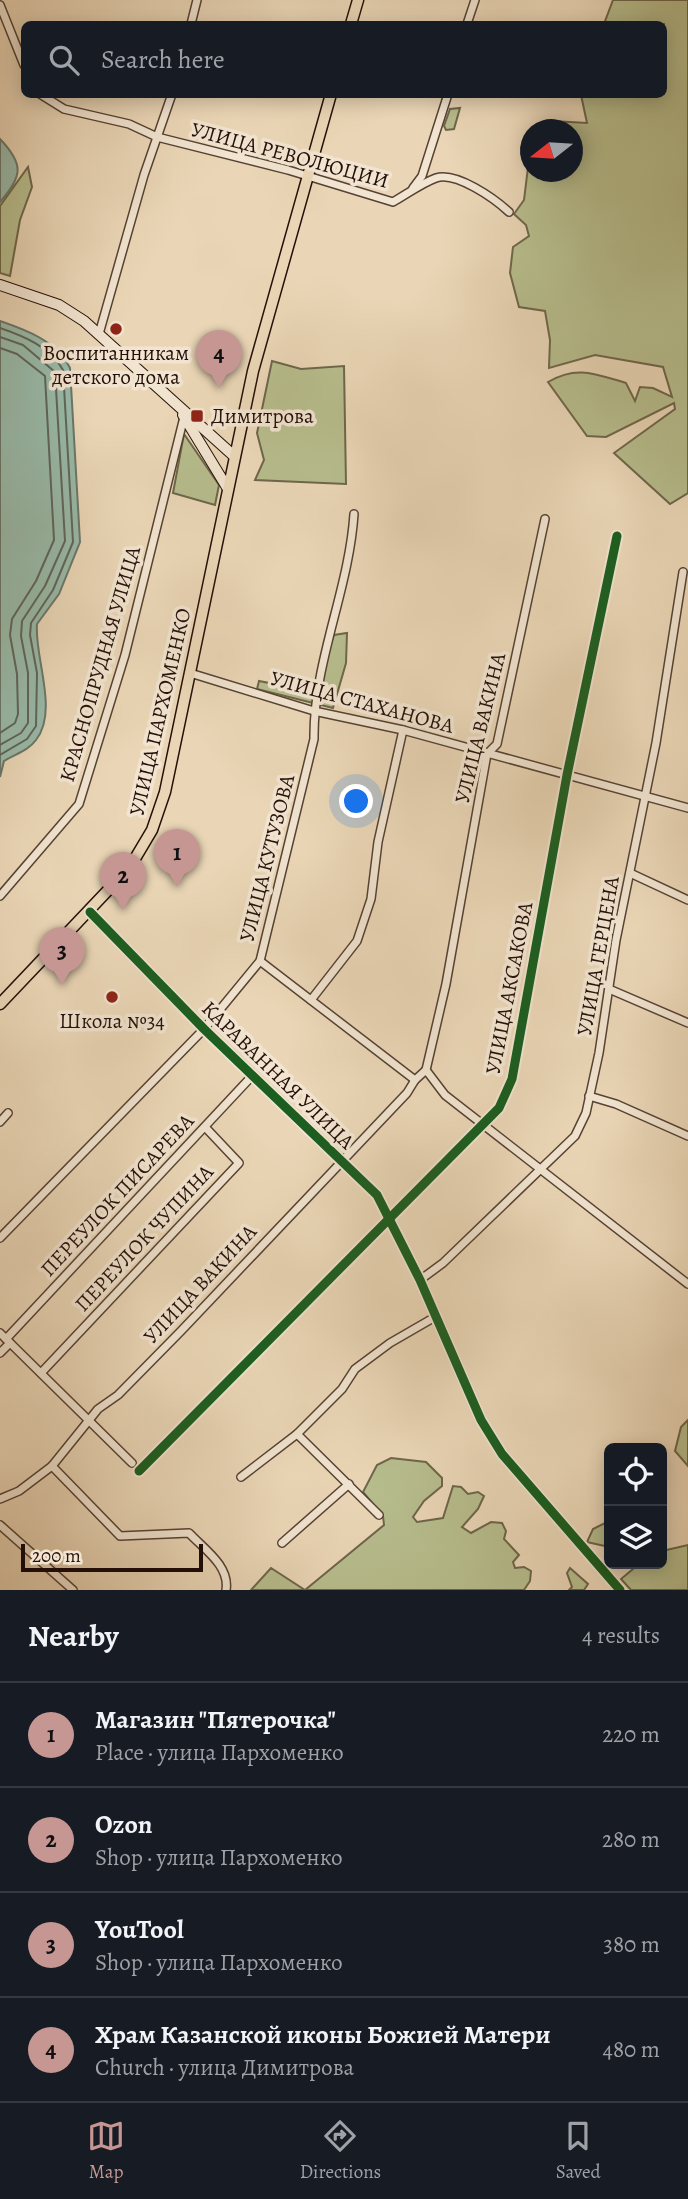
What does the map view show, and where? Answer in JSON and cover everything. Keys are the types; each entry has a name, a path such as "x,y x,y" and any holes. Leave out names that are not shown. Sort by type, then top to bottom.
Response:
{"main road":[{"path":"352,21 358,0"},
{"name":"УЛИЦА ПАРХОМЕНКО","path":"0,1004 130,867 152,830 165,792 253,371 330,98"}],"street":[{"path":"192,21 197,0"},
{"path":"468,21 475,0"},
{"path":"0,5 21,58"},
{"name":"УЛИЦА РЕВОЛЮЦИИ","path":"47,98 64,108 129,124 157,138 308,176 393,202 436,178 448,176 494,198 509,212"},
{"path":"99,334 171,98"},
{"path":"411,192 422,176 447,98"},
{"path":"0,285 59,305 99,334 234,456"},
{"path":"177,405 228,489"},
{"name":"КРАСНОПРУДНАЯ УЛИЦА","path":"0,896 79,804 125,655 184,417"},
{"name":"УЛИЦА КУТУЗОВА","path":"0,1238 204,1029 260,961 314,739 314,711 352,548 354,514"},
{"name":"УЛИЦА ВАКИНА","path":"0,1499 19,1490 52,1466 98,1409 118,1395 181,1331 426,1070 446,984 487,754 497,744 545,519"},
{"name":"УЛИЦА АКСАКОВА","path":"139,1471 499,1108 512,1079 567,775 617,536"},
{"name":"УЛИЦА ГЕРЦЕНА","path":"420,1280 443,1263 575,1136 589,1097 646,796 683,572"},
{"name":"УЛИЦА СТАХАНОВА","path":"190,673 314,711 403,730 688,808"},
{"path":"312,1000 357,941 371,899 378,842 403,730"},
{"path":"630,873 688,900"},
{"name":"КАРАВАННАЯ УЛИЦА","path":"90,912 204,1029 377,1195 391,1218 420,1280 476,1410 502,1454 620,1590"},
{"path":"260,961 415,1080"},
{"path":"609,989 688,1023"},
{"path":"426,1070 445,1095 688,1284"},
{"name":"ПЕРЕУЛОК ПИСАРЕВА","path":"0,1353 5,1338 253,1075"},
{"path":"589,1097 616,1104 688,1136"},
{"path":"0,1122 8,1113"},
{"name":"ПЕРЕУЛОК ЧУПИНА","path":"41,1373 239,1163 205,1127"},
{"path":"241,1477 297,1434 342,1389 355,1369 390,1343 435,1317"},
{"path":"5,1338 132,1463"},
{"path":"297,1434 379,1515"},
{"path":"52,1466 120,1536 189,1533 221,1566 228,1581 226,1590"},
{"path":"282,1543 349,1484"},
{"path":"0,1525 73,1590"}],"shaded area":[{"path":"613,0 688,0 688,493 670,504 614,453 675,409 674,403 606,437 587,436 548,382 568,374 586,373 626,383 635,401 640,387 653,388 672,397 663,367 595,355 549,368 550,340 545,311 519,307 510,273 513,247 529,236 526,225 514,214 524,200 526,182 583,182 583,123 587,123 582,98 667,98 667,21 605,21"},
{"path":"460,108 454,129 446,130 444,126 450,109"},
{"path":"28,167 32,187 20,220 10,276 0,273 0,206"},
{"path":"272,361 301,369 344,366 346,484 255,480 264,460 257,433"},
{"path":"184,434 219,485 215,505 173,493"},
{"path":"347,633 346,663 333,708 257,689 259,681 314,692 334,635"},
{"path":"688,1420 688,1466 675,1451 681,1427"},
{"path":"391,1458 426,1462 442,1478 442,1486 424,1501 413,1517 417,1522 443,1518 453,1486 461,1487 468,1494 478,1492 484,1496 478,1509 462,1527 471,1533 491,1522 502,1523 506,1531 504,1539 519,1555 513,1562 515,1568 524,1567 531,1571 530,1581 524,1590 305,1590 384,1525 383,1516 363,1492 377,1465"},
{"path":"604,1524 604,1546 587,1542 593,1529"},
{"path":"688,1545 688,1590 631,1590 621,1579 633,1569 667,1569 667,1550"},
{"path":"271,1568 305,1590 251,1590"},
{"path":"570,1568 588,1584 584,1590 569,1590 572,1587 567,1573"}],"water":[{"path":"0,139 13,156 18,170 13,185 0,202"},
{"path":"0,321 49,344 70,368 80,542 59,594 37,624 46,699 43,728 29,747 4,761 0,777"}],"cycle path":[{"path":"139,1471 499,1108 512,1079 567,775 617,536"},
{"path":"90,912 204,1029 377,1195 420,1280 481,1420 502,1454 620,1590"}],"place":[{"name":"Воспитанникам детского дома","path":"116,329"},
{"name":"Храм Казанской иконы Божией Матери","path":"219,388"},
{"name":"Димитрова","path":"197,416"},
{"name":"Магазин \"Пятерочка\"","path":"177,887"},
{"name":"Ozon","path":"123,910"},
{"name":"YouTool","path":"62,985"},
{"name":"Школа №34","path":"112,997"}]}
